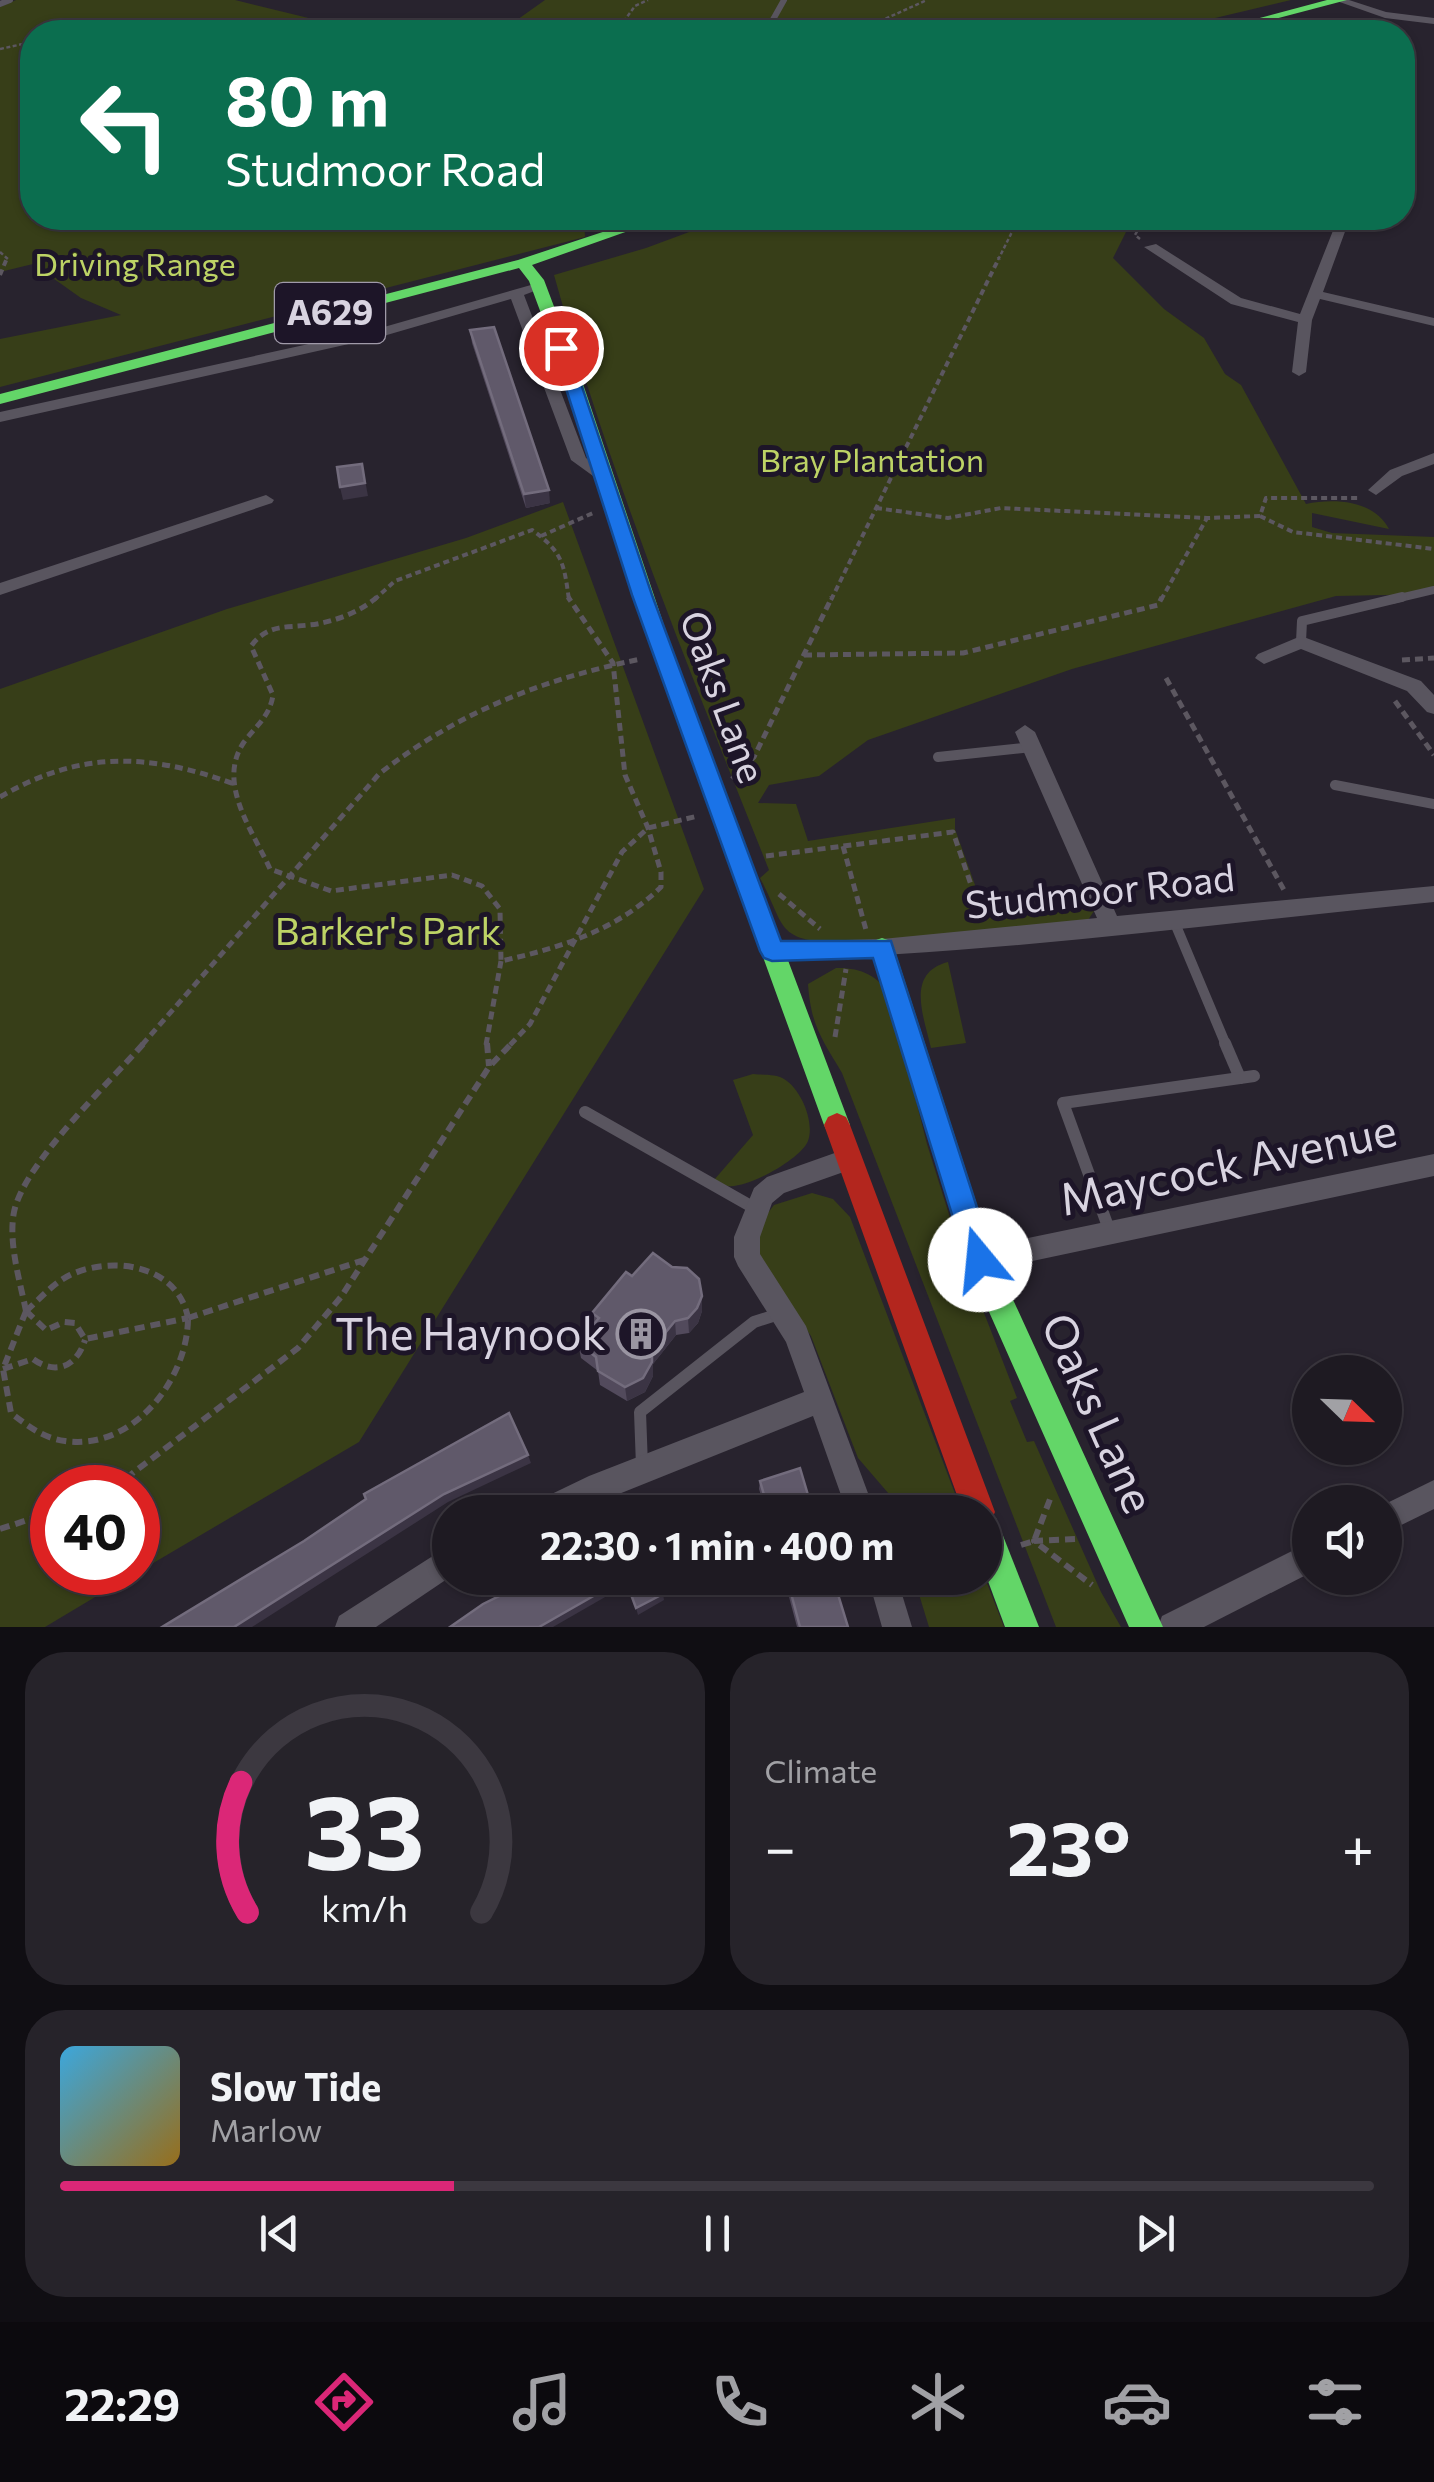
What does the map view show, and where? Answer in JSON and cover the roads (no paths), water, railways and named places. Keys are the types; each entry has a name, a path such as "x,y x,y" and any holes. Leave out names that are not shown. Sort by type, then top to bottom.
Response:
{"street":[{"path":"1270,20 1340,0 1385,16 1434,21"},
{"path":"1378,20 1385,16"},
{"name":"A629","path":"0,399 523,262 598,230"},
{"path":"1299,372 1305,320 1339,230"},
{"path":"1151,246 1236,301 1305,320"},
{"name":"Oaks Lane","path":"523,262 527,290 606,478 642,595 811,1065 973,1495"},
{"path":"0,417 380,333 527,290"},
{"path":"1315,294 1434,322"},
{"path":"1376,490 1396,473 1434,458"},
{"path":"0,588 266,500"},
{"path":"1264,658 1301,642 1376,673 1424,685 1434,707"},
{"path":"1028,739 1112,928"},
{"name":"Studmoor Road","path":"772,951 990,939 1434,894"},
{"name":"Oaks Lane","path":"877,948 980,1260 1142,1619"},
{"path":"846,1160 776,1185 756,1208 747,1236 747,1257 797,1335 855,1495"},
{"name":"Maycock Avenue","path":"980,1260 1434,1165"},
{"path":"585,1495 822,1399"},
{"path":"1402,1510 1434,1494"},
{"path":"1173,1627 1292,1566"},
{"path":"350,1627 432,1572"},
{"path":"1002,1574 1022,1627"},
{"path":"888,1595 898,1627"}],"lane":[{"path":"0,4 10,0"},
{"path":"1301,642 1302,621 1434,590"},
{"path":"938,757 1028,739"},
{"path":"1335,785 1434,804"},
{"path":"1110,1233 1062,1102 1247,1077 1174,921"},
{"path":"584,1112 756,1208"},
{"path":"643,1470 640,1412 754,1322 782,1313"}],"place":[{"name":"The Haynook","path":"641,1334"}],"park label":[{"name":"Driving Range","path":"135,265"},
{"name":"Bray Plantation","path":"872,461"},
{"name":"Barker's Park","path":"388,932"}]}
